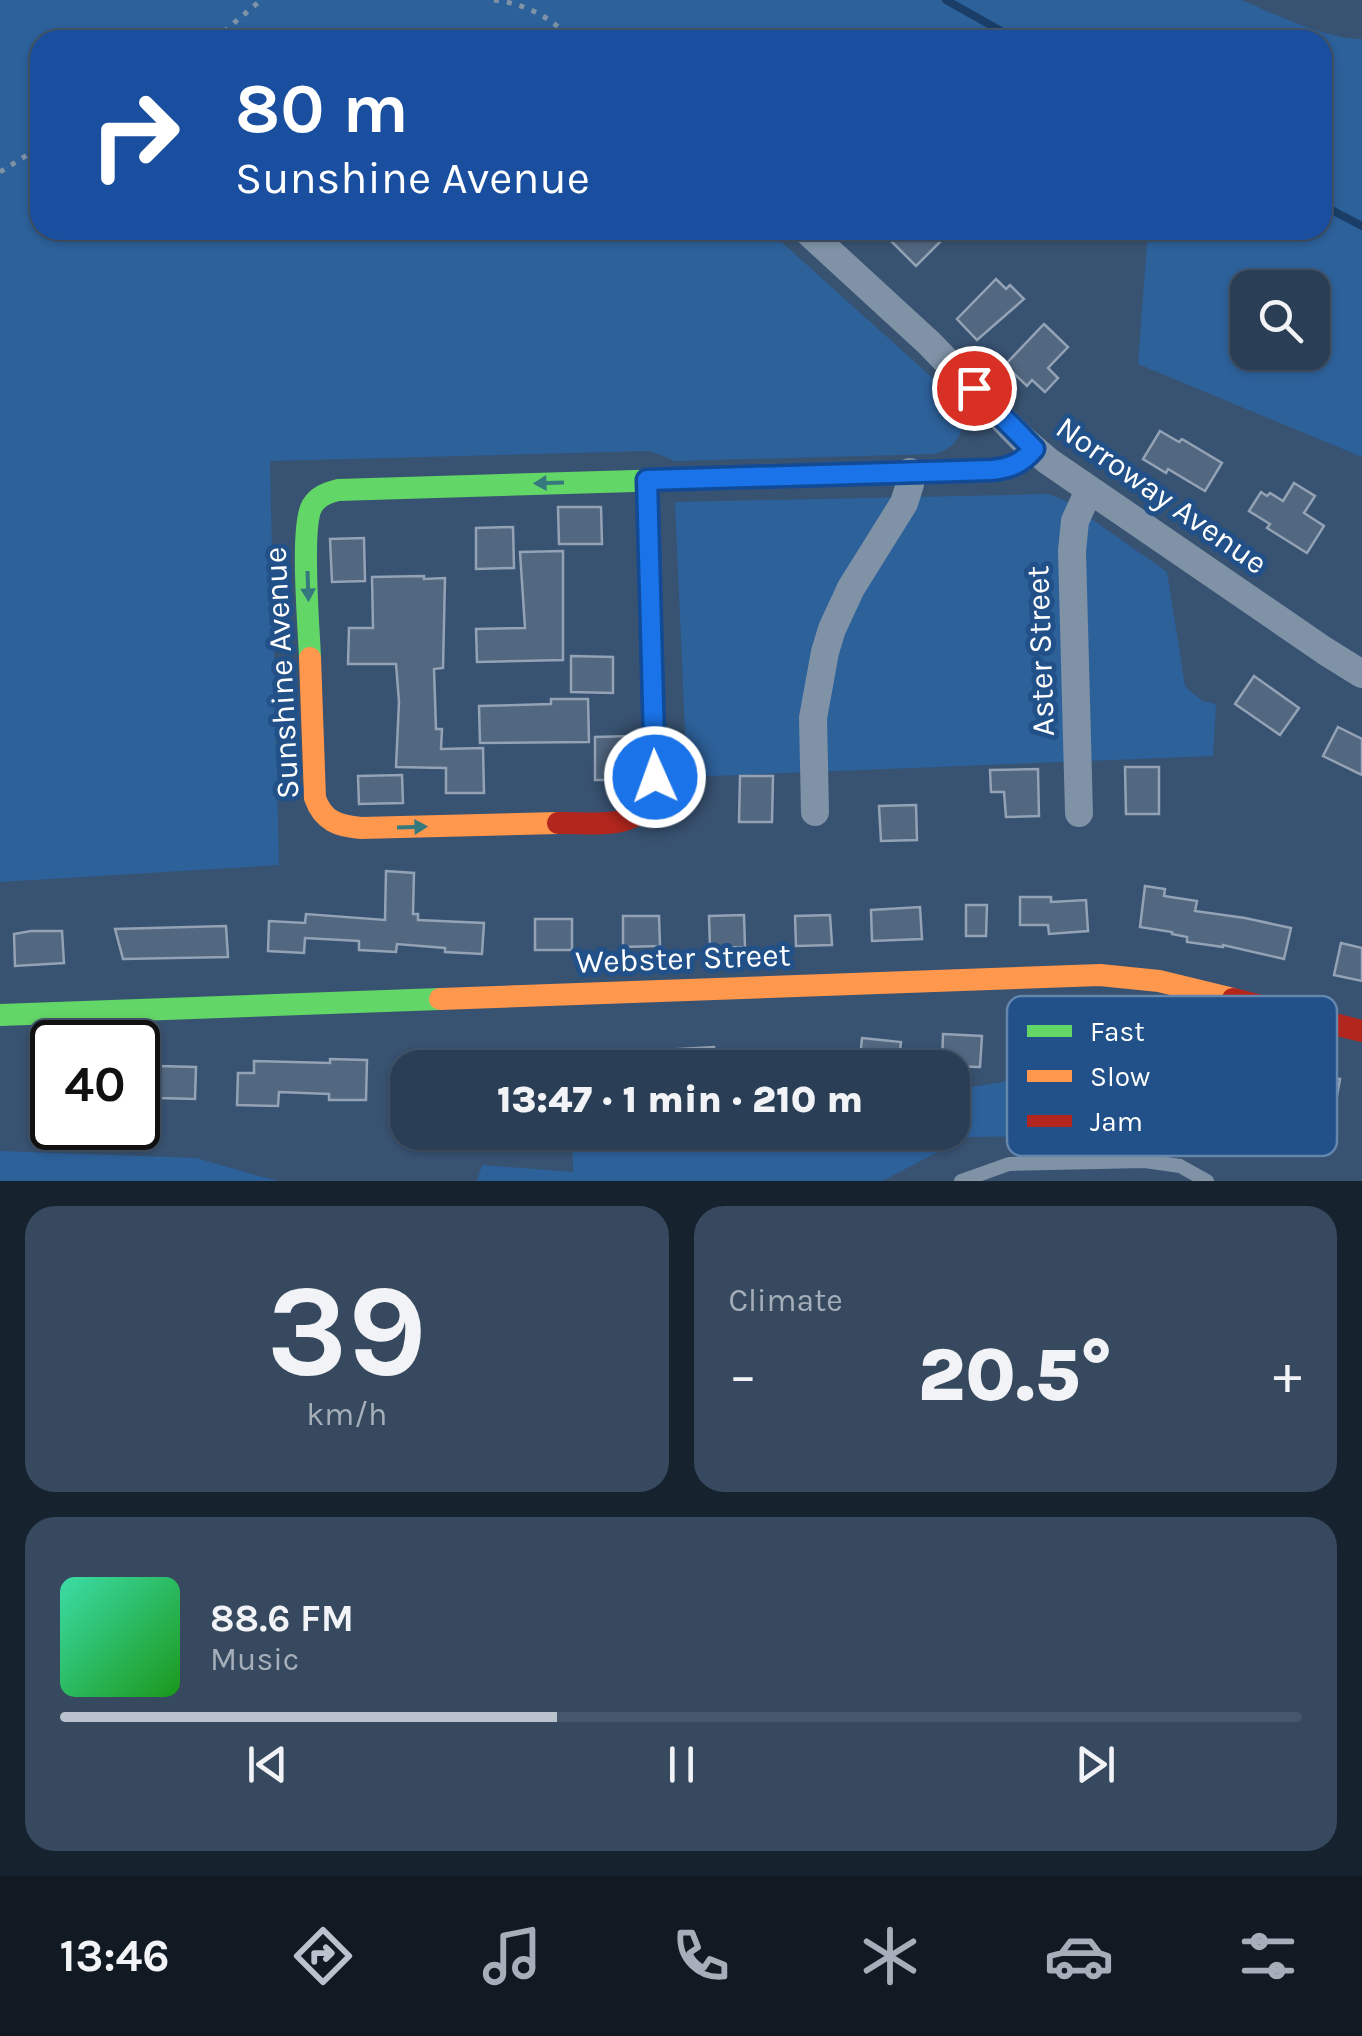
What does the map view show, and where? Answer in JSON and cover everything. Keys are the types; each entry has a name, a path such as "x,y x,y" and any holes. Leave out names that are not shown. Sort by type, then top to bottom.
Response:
{"street":[{"name":"Norroway Avenue","path":"817,240 929,343 1034,449 1362,674"},
{"name":"Sunshine Avenue","path":"647,480 655,788 645,813 617,821 360,828 340,826 325,819 316,806 314,779 306,528 309,509 321,495 338,490 647,480 1002,469 1020,463 1034,449"},
{"path":"814,812 812,718 825,652 852,588 904,504 910,472"},
{"name":"Aster Street","path":"1080,813 1072,552 1074,520 1089,490"},
{"name":"Webster Street","path":"0,1015 1100,975 1160,981 1222,996"},
{"name":"Webster Street","path":"1337,1024 1362,1030"}],"lane":[{"path":"964,1180 1009,1164 1145,1161 1194,1172 1207,1181"},
{"path":"1042,1162 1042,1181"}],"path":[{"path":"226,30 260,0"},
{"path":"494,0 535,11 562,30"},
{"path":"0,172 30,154"}],"shaded area":[{"path":"0,0 1242,0 1315,30 30,30 30,240 779,240 957,400 963,417 957,439 935,454 675,461 650,451 270,461 279,865 0,882"},
{"path":"1332,34 1362,39 1362,457 1138,364 1147,240 1332,240"},
{"path":"1048,494 1066,501 1167,572 1185,686 1202,701 1216,704 1213,756 687,777 675,502"},
{"path":"1007,1081 1007,1137 970,1137 970,1087"},
{"path":"572,1150 942,1150 882,1181 477,1181 482,1165 573,1172"},
{"path":"0,1151 196,1158 277,1181 0,1181"}],"building":[{"path":"894,240 942,240 916,266"},
{"path":"996,279 1006,289 1010,285 1024,299 977,340 957,319"},
{"path":"1044,324 1068,347 1048,368 1058,378 1045,392 1032,380 1027,386 1005,365"},
{"path":"1160,431 1222,463 1205,491 1143,459"},
{"path":"1294,483 1315,496 1304,513 1324,526 1307,553 1267,528 1270,524 1249,511 1261,492 1283,501"},
{"path":"558,507 601,507 602,544 559,544"},
{"path":"513,527 514,568 476,569 476,528"},
{"path":"364,538 365,581 332,582 330,539"},
{"path":"563,551 563,660 477,662 476,629 525,628 520,552"},
{"path":"372,577 445,578 443,668 434,669 436,729 442,729 441,749 483,748 484,793 446,793 446,768 396,767 396,664 348,664 349,628 373,628"},
{"path":"571,656 613,657 613,693 571,692"},
{"path":"1254,676 1299,708 1280,735 1235,704"},
{"path":"551,699 588,699 589,742 480,743 479,706 551,704"},
{"path":"1338,727 1362,739 1362,775 1323,756"},
{"path":"630,736 631,780 595,780 595,737"},
{"path":"1125,767 1159,767 1159,814 1126,814"},
{"path":"1038,769 1039,816 1006,817 1004,792 991,792 990,770"},
{"path":"402,775 403,803 359,804 358,776"},
{"path":"740,776 773,776 772,822 739,822"},
{"path":"916,805 917,840 881,841 879,806"},
{"path":"386,871 414,873 413,914 418,914 418,920 484,923 482,954 397,944 396,952 359,950 359,941 305,938 304,953 268,951 269,921 305,923 306,914 385,920"},
{"path":"1145,886 1165,889 1164,896 1197,901 1195,911 1291,928 1284,959 1223,945 1187,942 1187,937 1172,932 1140,927"},
{"path":"1020,897 1051,897 1051,902 1086,900 1088,931 1049,934 1048,925 1020,925"},
{"path":"966,905 987,905 986,936 966,936"},
{"path":"920,907 922,939 872,941 871,910"},
{"path":"744,915 745,947 710,948 709,916"},
{"path":"830,915 832,945 796,946 795,916"},
{"path":"623,916 659,916 660,946 623,947"},
{"path":"535,919 572,919 572,950 535,950"},
{"path":"226,926 228,957 123,959 115,929"},
{"path":"62,931 64,963 15,966 14,934"},
{"path":"1341,943 1362,948 1362,981 1334,975"},
{"path":"943,1034 982,1036 980,1067 970,1067 970,1050 942,1050"},
{"path":"862,1038 901,1042 900,1050 861,1050"},
{"path":"714,1047 714,1050 662,1050"},
{"path":"330,1059 367,1060 366,1100 329,1100 329,1094 279,1092 278,1106 237,1105 238,1073 254,1073 254,1061 330,1063"},
{"path":"160,1066 196,1067 195,1099 160,1098"}],"waterway":[{"path":"946,0 999,30"},
{"path":"1332,210 1362,226"}],"traffic: fast":[{"path":"310,658 306,535 312,506 323,495 338,490 668,480"},
{"path":"0,1015 440,999"}],"traffic: slow":[{"path":"310,658 315,798 332,821 361,828 558,823"},
{"path":"440,999 1100,975 1159,981 1221,996"}],"traffic: jam":[{"path":"668,480 994,470 1016,465 1034,449"},
{"path":"558,823 617,822 630,818 641,812 655,787 647,480"},
{"path":"1337,1025 1362,1031"}],"route":[{"path":"655,777 647,480 992,470 1020,463 1034,449 974,388"}]}
